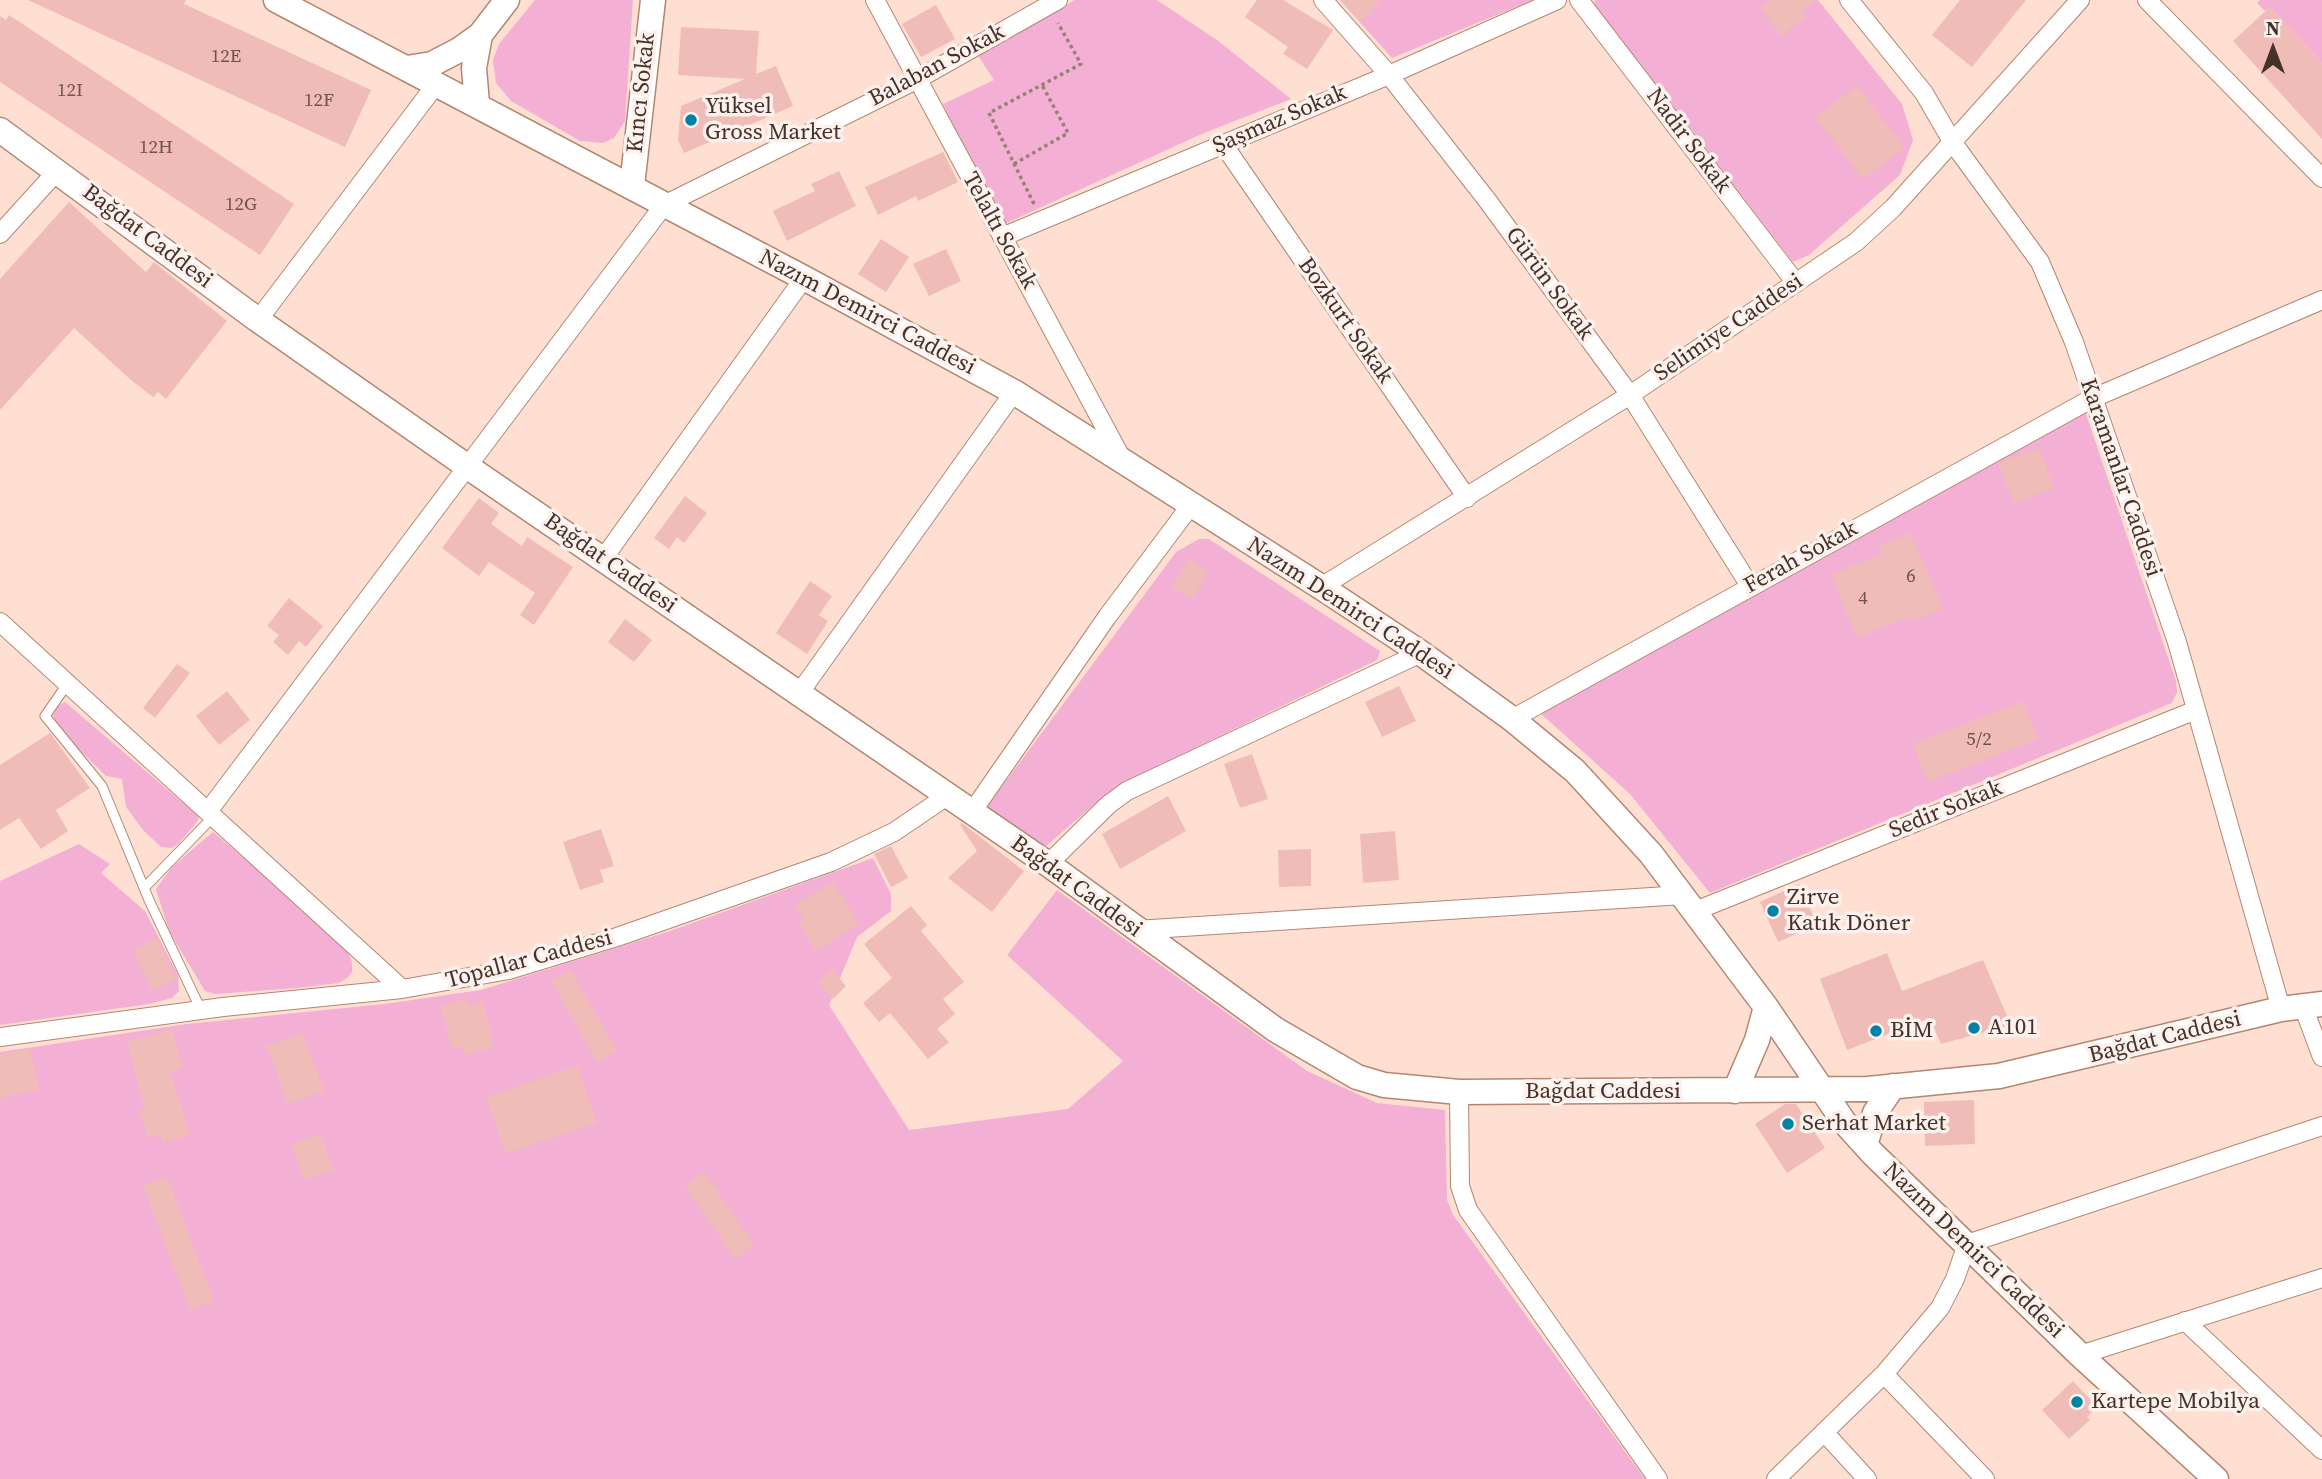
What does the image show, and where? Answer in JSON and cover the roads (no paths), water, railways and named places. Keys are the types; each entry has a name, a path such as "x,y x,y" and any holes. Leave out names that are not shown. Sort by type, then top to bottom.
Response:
{"main road":[{"name":"Nazım Demirci Caddesi","path":"276,0 477,104 1013,392 1321,587 1421,653 1512,719 1575,771 1624,822 1689,903 1766,1007 1844,1122 1865,1145 2080,1355 2216,1479"},
{"path":"407,68 447,58 480,35 508,0"},
{"name":"Kıncı Sokak","path":"632,187 653,0"},
{"path":"477,104 474,68 480,35"},
{"name":"Bağdat Caddesi","path":"0,130 58,170 258,320 468,467 1048,864 1276,1030 1357,1077 1384,1086 1459,1092 1822,1091 1893,1087 1999,1076 2043,1068 2302,1006"},
{"path":"1735,1091 1757,1040 1766,1007"},
{"path":"1865,1145 1875,1113 1893,1087"}],"street":[{"name":"Telaltı Sokak","path":"875,0 1123,462"},
{"name":"Gürün Sokak","path":"1323,0 1389,75 1487,200 1630,395 1750,586"},
{"name":"Şaşmaz Sokak","path":"1002,237 1389,75 1557,0"},
{"name":"Nadir Sokak","path":"1579,0 1796,283"},
{"name":"Karamanlar Caddesi","path":"1849,0 1924,93 1953,143 2040,262 2074,342 2091,399 2177,642 2196,710 2322,1057"},
{"name":"Selimiye Caddesi","path":"1321,587 1630,395 1856,242 1893,208 2080,0"},
{"path":"2147,0 2322,178"},
{"name":"Balaban Sokak","path":"664,205 918,79 1053,3"},
{"path":"258,320 437,83"},
{"name":"Bozkurt Sokak","path":"1223,144 1468,498"},
{"path":"0,234 58,170"},
{"path":"212,813 664,205"},
{"path":"603,559 804,278"},
{"name":"Ferah Sokak","path":"1512,719 2091,399 2322,300"},
{"path":"798,695 1013,392"},
{"path":"972,812 1107,617 1191,505"},
{"path":"0,622 212,813 401,989"},
{"path":"1048,864 1108,805 1127,791 1421,653"},
{"name":"Sedir Sokak","path":"1136,930 1689,903 2196,710"},
{"name":"Topallar Caddesi","path":"0,1037 201,1010 401,989 509,970 617,937 831,862 894,832 947,796"},
{"path":"1459,1092 1461,1186 1468,1210 1658,1479"},
{"path":"1776,1479 1884,1374 1940,1308 1955,1279 1967,1244 2322,1126"},
{"path":"2080,1355 2322,1278"},
{"path":"2185,1321 2322,1450"},
{"path":"1884,1374 1985,1479"},
{"path":"1824,1433 1867,1479"}],"lane":[{"path":"68,683 45,716 102,786 144,888 201,1010"},
{"path":"144,888 212,813"}],"place":[{"name":"Yüksel Gross Market","path":"691,120"},
{"name":"Zirve Katık Döner","path":"1773,911"},
{"name":"A101","path":"1974,1028"},
{"name":"BİM","path":"1876,1031"},
{"name":"Serhat Market","path":"1788,1124"},
{"name":"Kartepe Mobilya","path":"2077,1402"}]}
